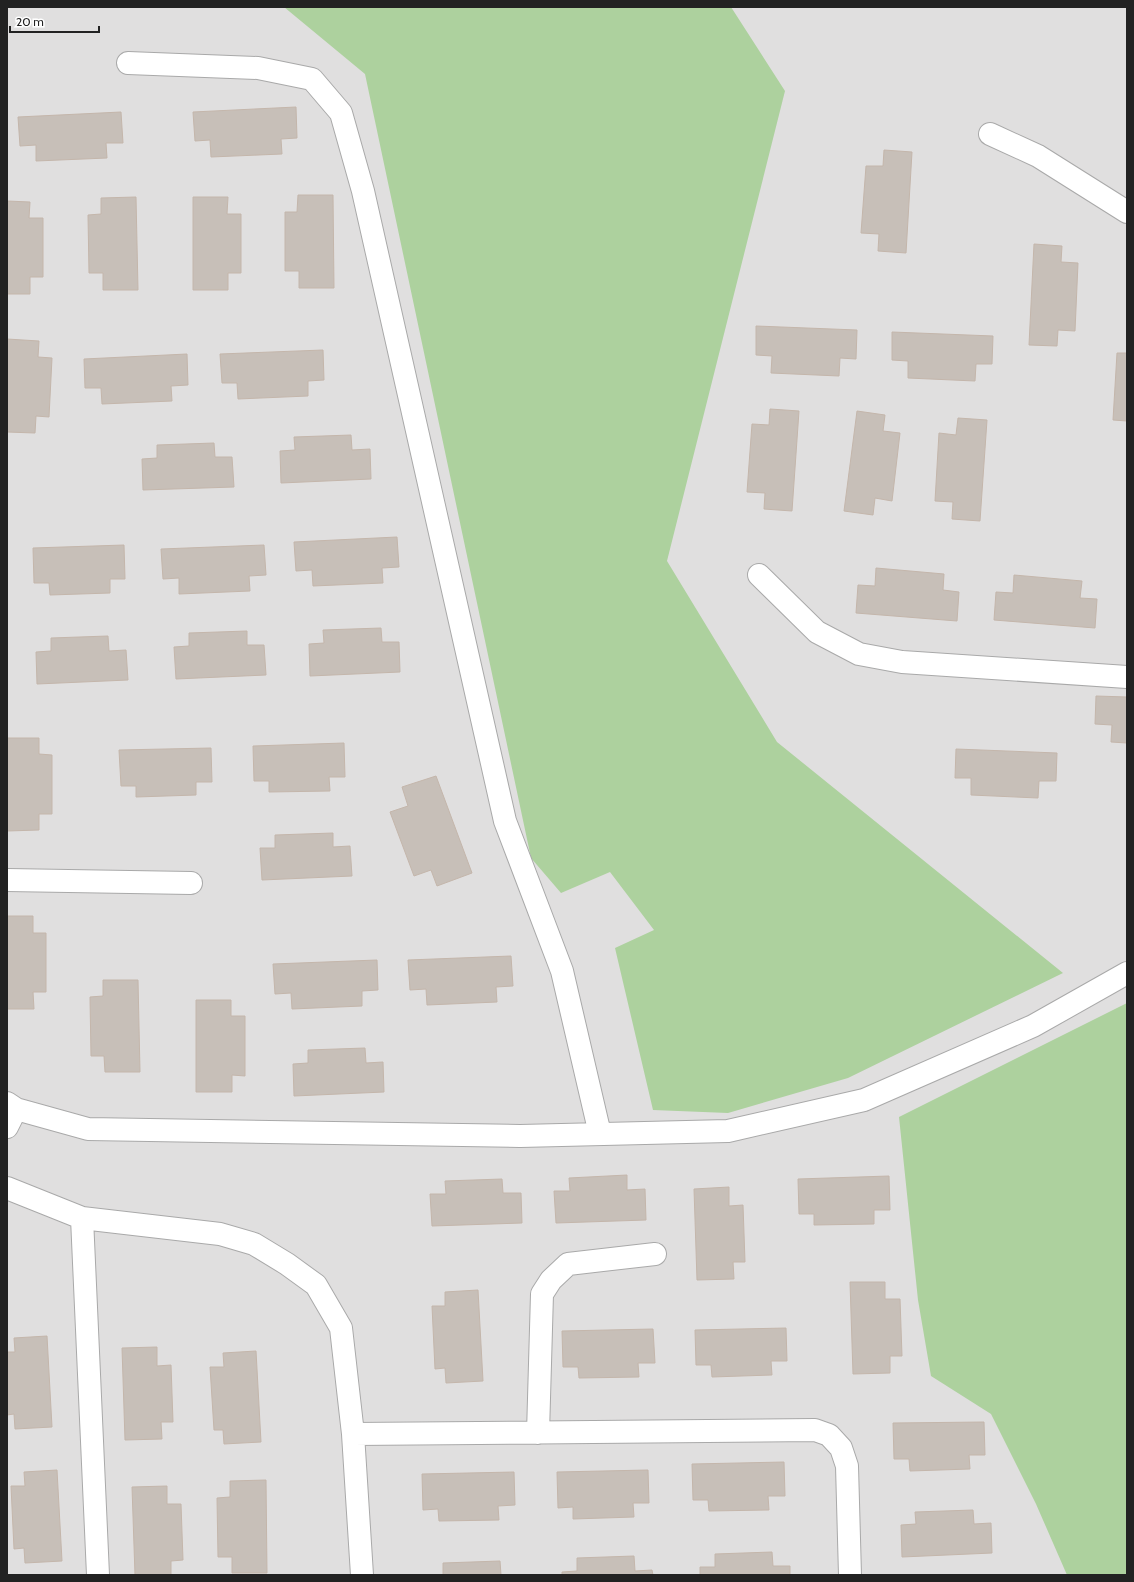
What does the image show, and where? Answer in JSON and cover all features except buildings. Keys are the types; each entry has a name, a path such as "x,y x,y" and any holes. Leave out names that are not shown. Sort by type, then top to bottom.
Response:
{"street":[{"path":"128,63 258,68 312,79 341,113 363,191 505,821 562,971 600,1134"},
{"path":"990,134 1038,156 1127,212"},
{"path":"759,575 817,632 859,654 902,662 1127,677"},
{"path":"7,880 192,883"},
{"path":"10,1113 88,1129 520,1136 728,1131 864,1100 1033,1026 1127,973"},
{"path":"7,1188 82,1218 220,1234 254,1244 287,1264 316,1285 341,1328 353,1434 362,1575"},
{"path":"82,1218 98,1575"},
{"path":"538,1433 542,1294 551,1280 568,1264 655,1254"},
{"path":"353,1434 815,1430 829,1435 841,1448 847,1466 850,1575"}],"shaded area":[{"path":"7,7 1127,7 1127,1575 7,1575"}],"green space":[{"path":"284,7 731,7 785,91 667,561 777,742 1063,973 848,1078 728,1113 653,1110 615,948 654,930 610,872 561,893 531,858 365,74"},
{"path":"1127,1003 1127,1575 1067,1575 1036,1504 991,1414 931,1376 918,1300 899,1117"}]}
